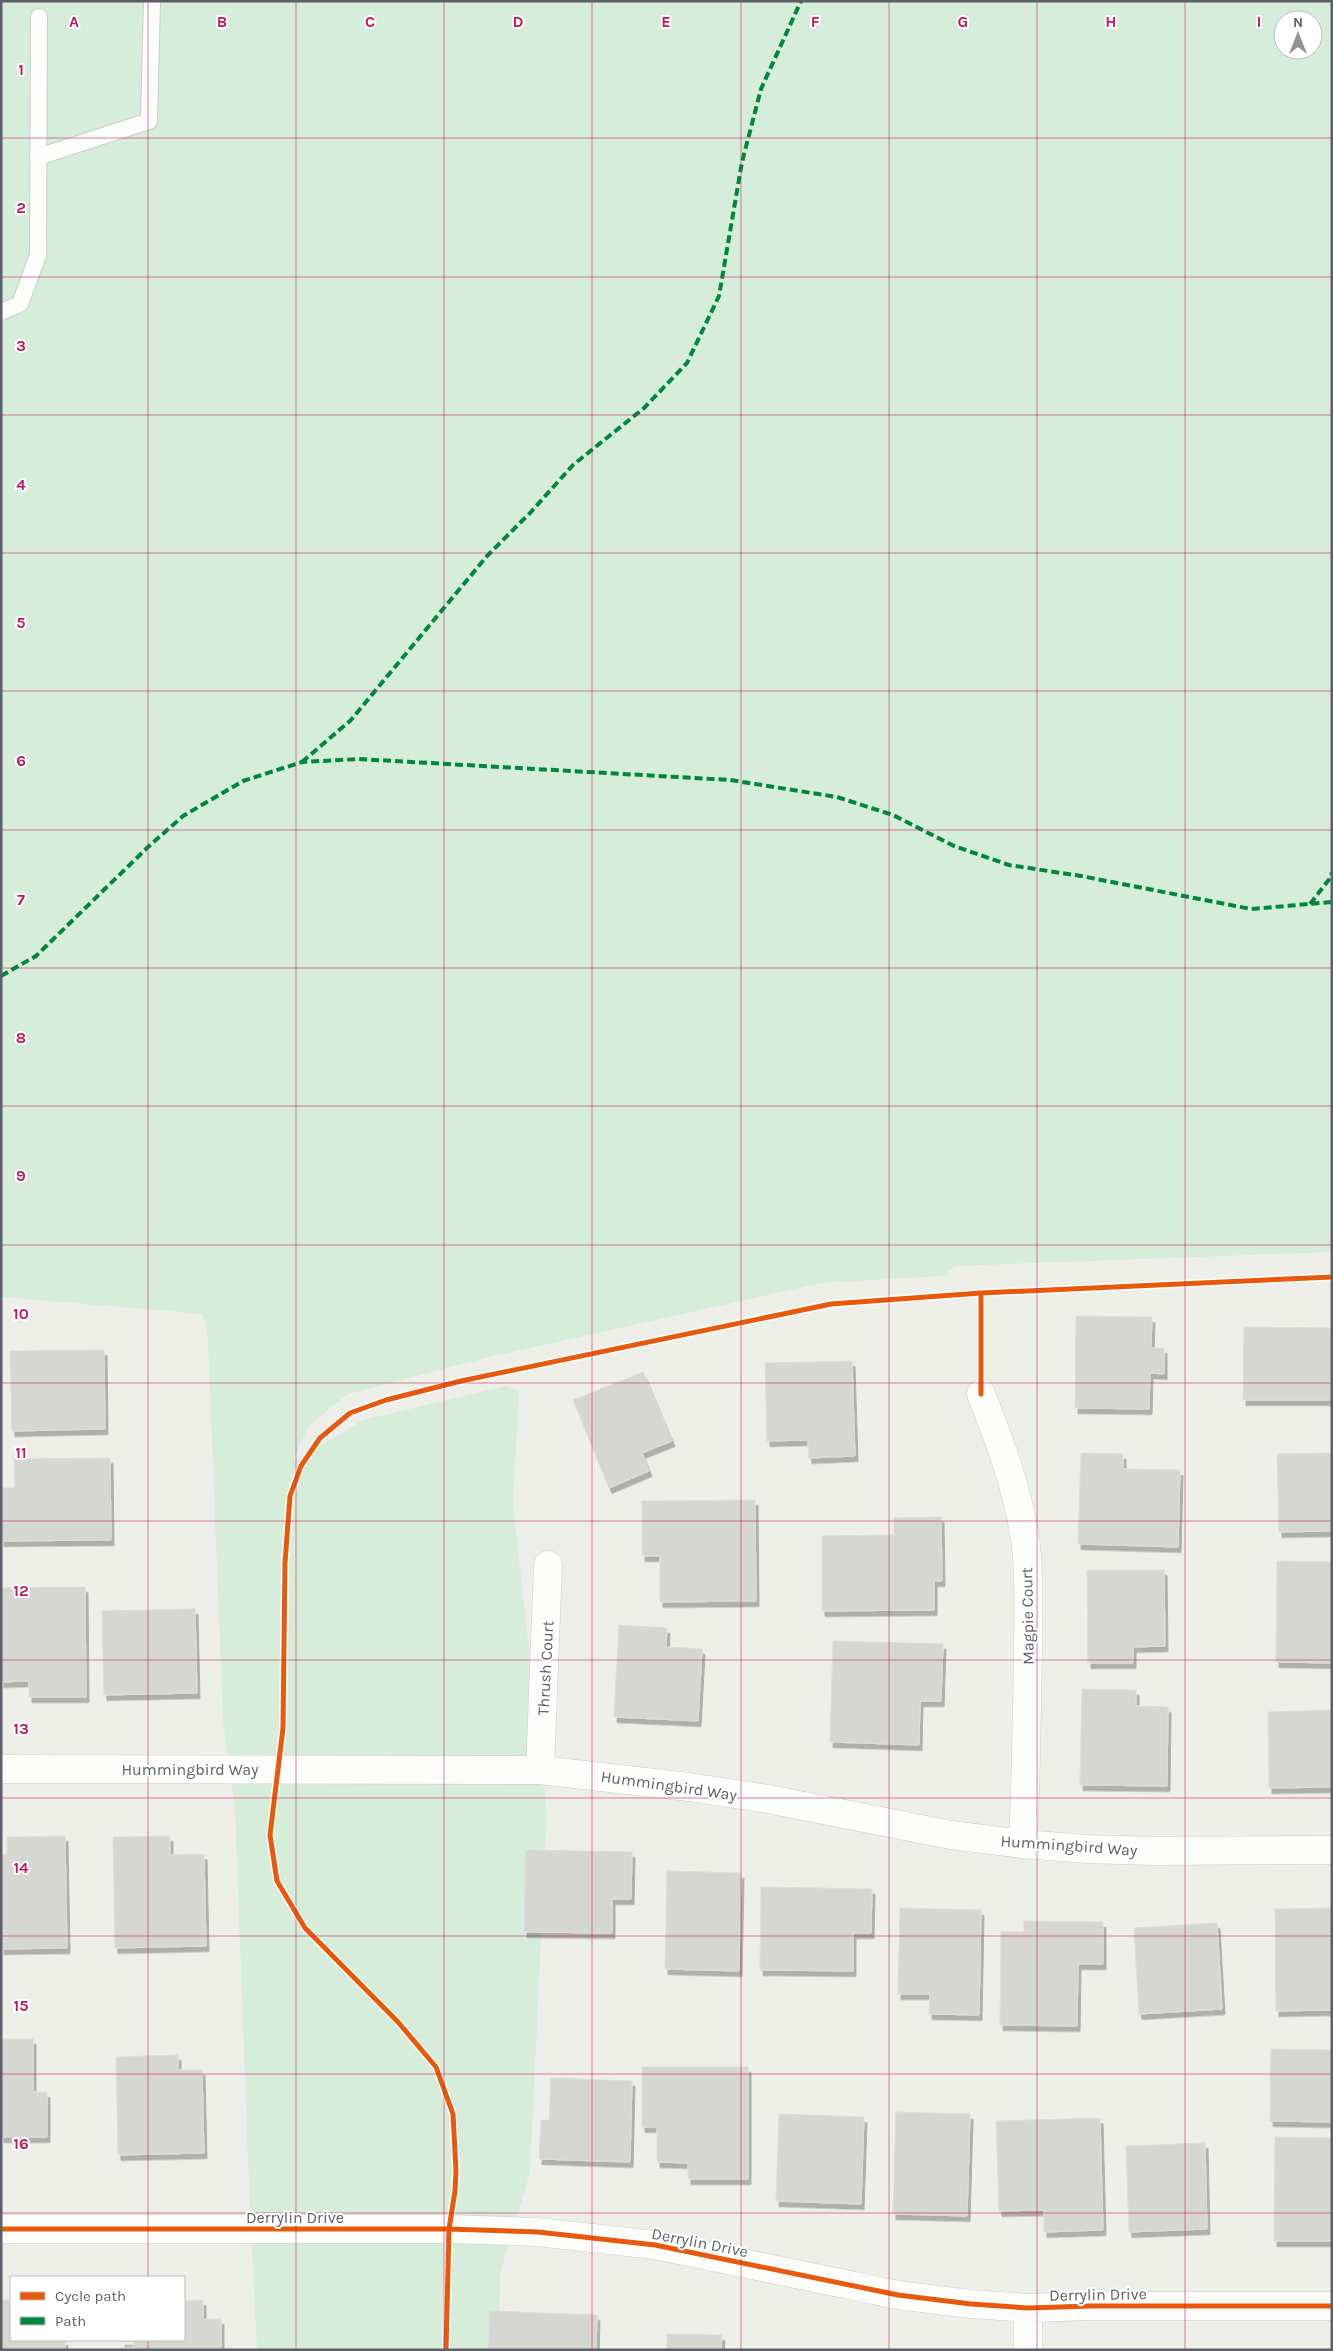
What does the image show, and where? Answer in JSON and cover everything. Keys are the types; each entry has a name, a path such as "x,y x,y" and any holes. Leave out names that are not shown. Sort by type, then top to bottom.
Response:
{"street":[{"name":"Magpie Court","path":"981,1394 999,1438 1015,1488 1025,1540 1028,1598 1027,1743 1023,1844"},
{"name":"Thrush Court","path":"540,1770 548,1565"},
{"name":"Hummingbird Way","path":"1,1769 540,1770 719,1791 951,1835 1023,1844 1124,1850 1332,1850"},
{"name":"Derrylin Drive","path":"1,2229 449,2229 538,2232 655,2245 898,2295 1028,2308 1091,2306 1332,2306"},
{"path":"1028,2308 1028,2350"}],"lane":[{"path":"38,157 149,121 152,1"},
{"path":"1,312 20,304 38,255 39,18"}],"green space":[{"path":"1,1 1332,1 1332,1252 955,1266 942,1276 821,1283 493,1356 348,1394 309,1425 293,1460 298,1459 363,1420 506,1386 519,1391 513,1504 547,1814 530,2173 500,2273 499,2350 257,2350 235,1809 223,1720 208,1340 203,1314 1,1297"}],"building":[{"path":"1076,1316 1152,1317 1151,1348 1164,1348 1164,1374 1150,1373 1149,1409 1075,1408"},
{"path":"1244,1327 1330,1328 1330,1400 1243,1400"},
{"path":"104,1350 105,1429 12,1431 10,1351"},
{"path":"852,1361 855,1456 809,1458 808,1440 767,1441 765,1363"},
{"path":"643,1372 672,1441 642,1453 649,1471 609,1488 573,1400"},
{"path":"1081,1453 1123,1454 1123,1469 1180,1470 1178,1547 1078,1544"},
{"path":"1332,1453 1332,1531 1279,1532 1277,1454"},
{"path":"110,1458 111,1540 1,1541 1,1488 15,1488 14,1459"},
{"path":"755,1500 756,1601 660,1602 660,1556 642,1556 642,1501"},
{"path":"941,1517 942,1581 934,1581 934,1610 822,1611 822,1536 894,1535 894,1518"},
{"path":"1277,1561 1332,1562 1332,1663 1276,1662"},
{"path":"1087,1570 1164,1570 1165,1646 1133,1647 1133,1663 1088,1663"},
{"path":"85,1587 86,1697 29,1697 29,1681 1,1682 1,1588"},
{"path":"195,1609 197,1693 104,1695 102,1611"},
{"path":"619,1625 667,1628 666,1647 702,1649 698,1721 614,1717"},
{"path":"833,1641 943,1644 941,1701 920,1701 919,1745 830,1742"},
{"path":"1082,1689 1136,1690 1136,1706 1168,1707 1167,1786 1080,1785"},
{"path":"1332,1710 1332,1787 1269,1788 1268,1712"},
{"path":"65,1836 67,1948 1,1949 1,1855 7,1855 7,1837"},
{"path":"170,1836 170,1855 204,1854 206,1946 115,1948 113,1837"},
{"path":"526,1850 632,1852 631,1899 612,1899 612,1933 524,1932"},
{"path":"667,1871 741,1873 739,1971 665,1969"},
{"path":"761,1887 872,1889 871,1933 853,1933 853,1971 760,1970"},
{"path":"900,1908 981,1910 979,2015 929,2014 930,1994 898,1994"},
{"path":"1332,1908 1332,2010 1276,2011 1275,1909"},
{"path":"1024,1921 1103,1922 1103,1964 1078,1964 1077,2026 1000,2025 1001,1932 1024,1932"},
{"path":"1217,1923 1222,2009 1139,2014 1134,1928"},
{"path":"1,2039 33,2039 33,2092 47,2092 47,2137 1,2137"},
{"path":"1271,2049 1332,2050 1332,2122 1270,2121"},
{"path":"178,2055 178,2070 202,2070 204,2153 118,2155 116,2057"},
{"path":"642,2067 748,2067 748,2179 688,2179 688,2163 657,2162 657,2127 642,2127"},
{"path":"551,2078 632,2081 630,2162 539,2159 541,2120 549,2120"},
{"path":"896,2112 970,2114 967,2216 893,2214"},
{"path":"779,2114 864,2117 861,2204 776,2201"},
{"path":"1100,2118 1103,2230 1044,2232 1044,2210 999,2211 996,2121"},
{"path":"1275,2137 1332,2138 1332,2241 1274,2241"},
{"path":"1205,2143 1207,2229 1129,2232 1126,2146"},
{"path":"1,2300 10,2300 10,2341 65,2341 65,2350 1,2350"},
{"path":"203,2300 203,2319 221,2319 221,2350 134,2350 134,2341 185,2341 185,2301"},
{"path":"490,2311 597,2315 596,2350 488,2350"},
{"path":"667,2334 722,2335 721,2350 667,2350"}],"marked path":[{"path":"302,762 351,720 487,556 530,513 573,465 644,408 687,363 719,296 742,162 761,89 801,1"},
{"path":"1,976 36,956 148,847 183,816 243,781 302,762 359,759 730,780 837,797 893,815 954,846 1009,865 1081,876 1251,909 1332,902"},
{"path":"1310,904 1331,877 1332,872"}],"cycle path":[{"path":"446,2350 449,2229 456,2171 453,2114 436,2067 398,2022 305,1928 277,1881 270,1835 283,1728 285,1563 290,1496 301,1466 320,1438 350,1413 386,1400 461,1381 831,1304 981,1293 1332,1277"},
{"path":"981,1293 981,1394"},
{"path":"1,2229 449,2229 538,2232 655,2245 898,2295 971,2304 1028,2308 1091,2306 1332,2306"}]}
